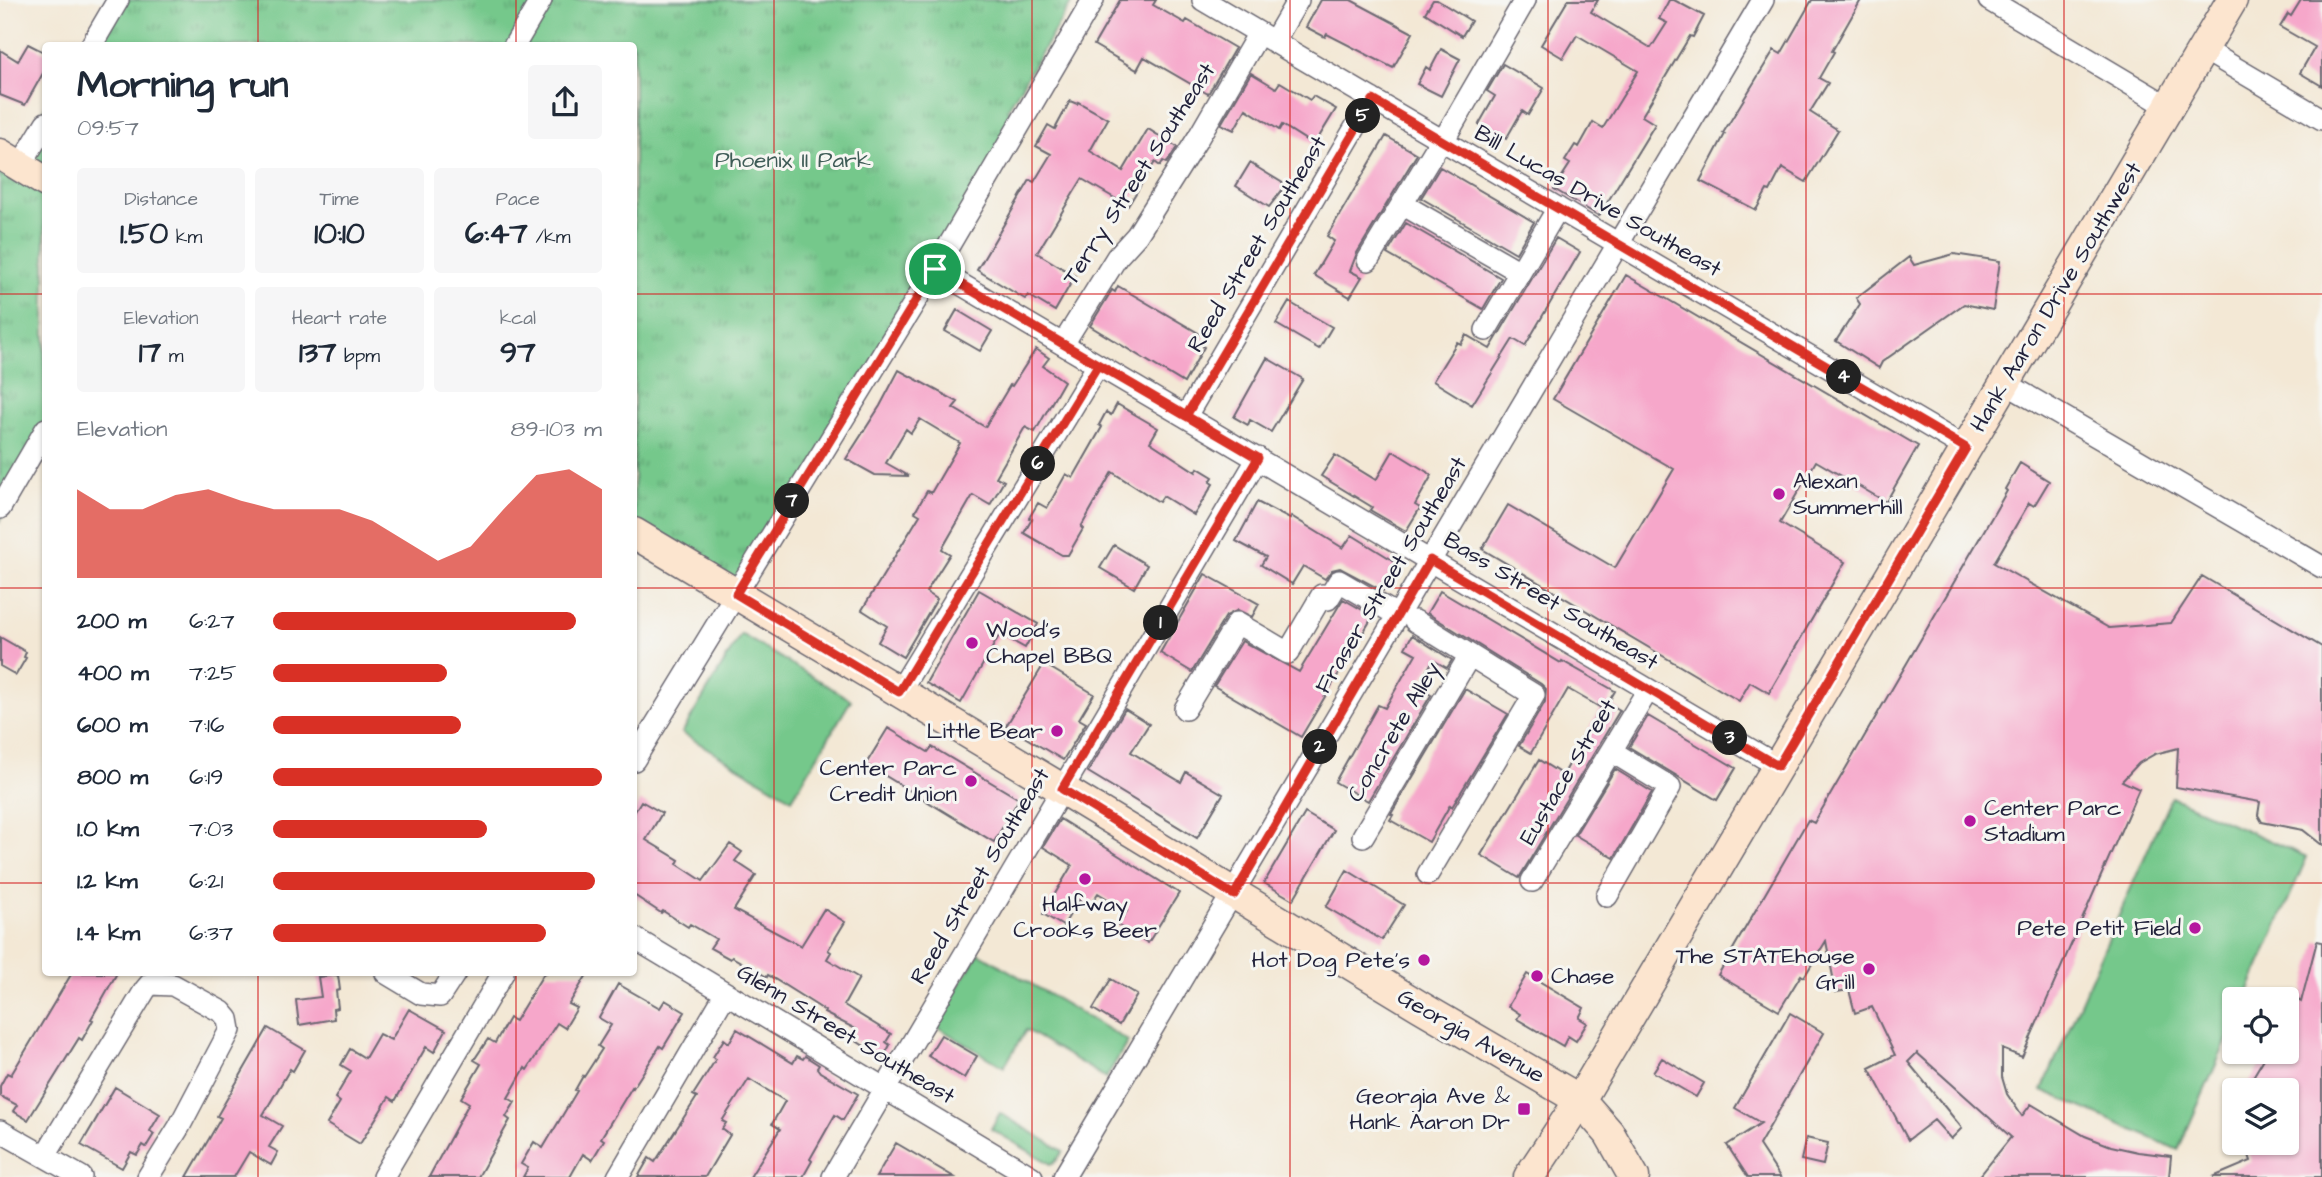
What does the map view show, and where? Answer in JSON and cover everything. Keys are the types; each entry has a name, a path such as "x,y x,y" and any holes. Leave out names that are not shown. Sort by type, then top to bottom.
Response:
{"main road":[{"name":"Hank Aaron Drive Southwest","path":"1529,1177 1580,1100 2232,0"},
{"path":"10,160 42,180"},
{"name":"Georgia Avenue","path":"637,535 1580,1100 1609,1133 1634,1177"}],"street":[{"path":"93,42 118,0"},
{"path":"516,42 541,0"},
{"path":"637,731 736,594 935,269 1093,0"},
{"name":"Bill Lucas Drive Southeast","path":"1203,0 1966,448"},
{"name":"Terry Street Southeast","path":"1063,344 1117,257 1137,235 1266,37 1298,0"},
{"path":"1368,260 1525,0"},
{"name":"Fraser Street Southeast","path":"1064,1177 1234,895 1406,618 1430,560 1763,0"},
{"path":"1989,0 2169,107"},
{"path":"2203,49 2322,119"},
{"name":"Reed Street Southeast","path":"1186,416 1373,100"},
{"path":"10,160 42,127"},
{"path":"1402,204 1520,272"},
{"path":"1486,330 1558,208"},
{"name":"Bass Street Southeast","path":"935,269 1778,766"},
{"path":"899,692 1098,365"},
{"path":"2005,383 2322,566"},
{"path":"0,508 42,436"},
{"name":"Reed Street Southeast","path":"832,1177 1258,458"},
{"path":"1185,709 1237,623 1288,653 1322,595 1328,599 1339,580 1534,695 1428,874"},
{"name":"Concrete Alley","path":"1363,836 1470,655"},
{"name":"Eustace Street","path":"1532,881 1648,690"},
{"path":"1607,897 1670,787 1611,751"},
{"name":"Glenn Street Southeast","path":"637,940 1032,1177"},
{"path":"391,976 421,994 440,996 453,976"},
{"path":"383,1177 501,976"},
{"path":"45,1157 145,990 150,984 173,985 222,1012 228,1018 230,1030 179,1128 148,1177"},
{"path":"618,1177 726,993"},
{"path":"0,1131 81,1177"}],"green space":[{"name":"Phoenix II Park","path":"112,0 1073,0 1007,110 1022,117 739,593 637,530 637,42 86,42"},
{"path":"42,112 42,445 0,521 0,173 5,175"},
{"path":"741,634 851,700 792,799 682,733"},
{"name":"Pete Petit Field","path":"2171,797 2307,857 2250,987 2222,987 2222,1051 2178,1150 2042,1090"},
{"path":"979,953 1128,1041 1106,1078 1026,1030 1004,1067 934,1025"},
{"path":"1000,1113 1063,1151 1056,1161 1051,1164 991,1129"}],"building":[{"path":"1120,0 1156,0 1153,5 1185,23 1187,20 1235,48 1208,94 1144,57 1137,70 1094,45"},
{"path":"1321,0 1351,0 1413,33 1393,68 1327,34 1325,37 1306,27"},
{"path":"1433,0 1471,21 1462,36 1425,13"},
{"path":"1568,0 1598,0 1591,12 1651,48 1667,23 1659,19 1669,0 1704,16 1642,116 1655,124 1599,216 1554,189 1570,164 1565,161 1575,145 1579,147 1593,122 1603,128 1638,71 1577,35 1563,58 1541,45"},
{"path":"1812,0 1861,0 1819,78 1828,83 1810,112 1838,130 1806,182 1782,168 1756,210 1700,181 1725,134 1723,133 1774,50 1781,54"},
{"path":"2301,0 2322,0 2322,86 2300,73 2315,47 2280,27"},
{"path":"28,44 42,51 42,75 25,105 0,95 0,50 18,61"},
{"path":"1441,49 1460,59 1441,96 1417,84 1426,67 1430,70"},
{"path":"1503,64 1544,88 1528,115 1522,111 1506,139 1479,124 1495,96 1487,91"},
{"path":"1251,73 1276,88 1280,82 1310,100 1313,96 1336,109 1314,145 1282,125 1279,130 1246,109 1234,130 1221,124"},
{"path":"1070,101 1077,104 1078,102 1108,119 1090,151 1123,171 1148,129 1177,147 1167,163 1163,161 1160,166 1155,162 1128,206 1082,179 1037,253 1075,276 1055,311 1028,295 1025,299 977,270 1030,180 1034,182 1051,154 1036,146 1048,125 1055,129"},
{"path":"1386,136 1417,154 1357,253 1350,271 1362,277 1350,297 1314,275 1334,241 1327,236"},
{"path":"1250,163 1286,185 1269,207 1236,186"},
{"path":"1440,167 1534,222 1516,253 1421,198"},
{"path":"1406,223 1501,278 1483,309 1387,254"},
{"path":"1556,238 1580,252 1525,346 1513,339 1472,405 1433,381 1457,342 1461,344 1466,335 1490,349"},
{"path":"1954,254 2000,261 1993,310 1964,304 1882,362 1879,368 1836,341 1860,304 1856,298 1909,257 1914,265"},
{"name":"Alexan Summerhill","path":"1626,275 1918,446 1886,502 1816,461 1780,523 1845,562 1769,693 1750,682 1739,701 1482,549 1508,505 1615,568 1674,469 1553,399"},
{"path":"1118,286 1205,337 1201,345 1204,347 1184,383 1090,326 1112,290 1115,292"},
{"path":"1289,302 1332,327 1319,349 1276,324"},
{"path":"957,310 992,331 980,351 945,331"},
{"path":"1036,349 1049,358 1043,366 1064,381 1035,432 1025,427 996,477 1004,481 990,505 973,495 942,549 950,554 926,592 937,599 903,657 878,642 887,626 862,610 920,515 915,512 927,491 931,493 960,443 920,419 911,433 906,429 886,463 909,476 875,475 846,459 899,370 958,402 953,408 985,427"},
{"path":"1267,358 1303,379 1271,432 1250,420 1248,425 1234,417"},
{"path":"1117,404 1158,428 1150,442 1196,472 1198,468 1213,477 1210,482 1213,484 1194,515 1163,496 1159,502 1112,472 1068,555 1062,555 1024,533 1032,519 1029,518 1038,503 1047,508 1066,474 1073,478 1102,427 1099,425 1106,412 1111,415"},
{"path":"1393,451 1432,475 1415,505 1420,508 1406,531 1321,476 1335,455 1376,480"},
{"name":"Center Parc Stadium","path":"2020,463 2049,481 2034,506 2029,503 1994,563 2109,628 2171,623 2202,576 2322,647 2322,845 2303,830 2262,822 2258,815 2260,802 2176,787 2178,748 2155,754 2139,763 2122,781 2139,789 2022,1057 2002,1049 2002,1077 2007,1094 2022,1116 2031,1104 2085,1136 2111,1146 2171,1156 2169,1177 1979,1177 2011,1137 1917,1053 1908,1062 1962,1128 1951,1139 1934,1120 1908,1140 1869,1068 1895,1055 1872,1007 1855,1013 1849,990 1836,992 1826,941 1779,1011 1718,975 1808,820 1814,823 2007,491 2005,489"},
{"path":"1257,502 1290,519 1291,516 1343,548 1352,535 1399,564 1383,591 1340,568 1332,570 1325,579 1303,566 1292,584 1261,565 1266,557 1236,541"},
{"path":"1114,545 1147,565 1134,588 1100,568"},
{"path":"1205,574 1259,604 1252,617 1238,610 1226,616 1192,672 1160,653"},
{"name":"Wood’s Chapel BBQ","path":"979,590 1038,624 1025,648 1000,634 961,703 926,683"},
{"path":"1440,591 1561,663 1562,661 1615,691 1608,703 1620,710 1519,878 1481,855 1539,760 1563,775 1601,708 1568,689 1531,753 1519,746 1545,702 1546,689 1427,613"},
{"path":"1343,599 1373,616 1301,737 1214,686 1242,641 1299,672"},
{"path":"1412,635 1452,660 1447,668 1433,660 1418,687 1431,695 1368,801 1335,782 1378,705 1385,708 1416,654 1405,648"},
{"path":"0,637 26,652 26,658 16,675 0,666"},
{"path":"1044,664 1094,694 1079,719 1086,723 1063,760 1006,726"},
{"path":"1465,689 1508,714 1429,842 1390,820 1393,815 1391,814"},
{"path":"1125,709 1149,724 1131,752 1181,782 1186,772 1223,794 1197,838 1088,772"},
{"path":"1648,716 1736,768 1717,800 1629,747"},
{"path":"888,728 928,752 932,747 1019,799 994,842 866,764"},
{"path":"1615,769 1652,792 1614,858 1575,835"},
{"path":"641,801 662,813 646,840 679,860 677,864 703,881 730,844 742,852 735,861 756,875 734,910 801,946 824,909 845,922 828,950 831,952 827,959 859,978 844,1005 891,1034 886,1042 890,1045 883,1058 850,1037 856,1029 824,1013 825,1011 768,975 767,977 710,948 716,939 690,924 688,927 663,911 661,913 637,897 637,808"},
{"path":"1305,813 1334,830 1293,900 1264,883"},
{"path":"1060,819 1179,893 1148,943 1118,925 1127,911 1098,893 1089,907 1079,900 1063,926 1043,914 1072,865 1043,847"},
{"path":"1347,870 1404,905 1382,940 1326,907"},
{"path":"2317,941 2322,942 2322,1177 2213,1177 2251,1161 2249,1155 2299,1155 2299,1078 2252,1078 2261,1064 2299,1064 2299,1001 2301,1002"},
{"path":"1527,974 1584,1008 1579,1018 1587,1023 1576,1041 1568,1036 1563,1046 1517,1019 1520,1014 1508,1006"},
{"path":"70,976 115,976 82,1040 79,1038 28,1120 13,1111 17,1105 0,1096 0,1086 7,1073 11,1075"},
{"path":"338,976 340,990 336,991 338,1008 333,1009 334,1019 299,1025 296,1000 321,997 318,977"},
{"path":"542,976 586,976 569,1004 577,1008 565,1028 557,1023 527,1070 525,1068 508,1098 515,1102 506,1117 510,1120 478,1177 429,1177 469,1103 461,1098 481,1064 474,1060 488,1039 495,1043 509,1018 515,1021"},
{"path":"1111,979 1137,995 1119,1025 1093,1009"},
{"path":"618,984 660,1008 665,1000 685,1012 663,1048 660,1046 632,1087 601,1138 604,1140 592,1160 583,1154 570,1177 523,1177 528,1168 521,1164 534,1142 543,1148 583,1076 602,1049 598,1046 611,1025 599,1018"},
{"path":"409,1009 446,1030 434,1052 426,1047 395,1101 389,1097 360,1144 327,1124 340,1102 335,1098 351,1071 341,1065 350,1049 365,1058 379,1034 391,1040"},
{"path":"1790,1013 1824,1033 1759,1145 1780,1177 1748,1177 1727,1145 1761,1123 1735,1108"},
{"path":"268,1028 305,1050 293,1071 290,1069 263,1115 282,1126 269,1147 278,1152 271,1165 249,1152 234,1177 187,1177 221,1118 217,1116"},
{"path":"737,1029 793,1063 797,1056 803,1059 805,1056 819,1065 817,1068 820,1072 858,1094 843,1120 835,1115 803,1177 750,1177 780,1129 772,1124 785,1101 749,1079 722,1121 726,1123 722,1129 730,1135 705,1177 638,1177 649,1158 655,1162 697,1097 693,1095 716,1059 713,1057 724,1039 729,1043"},
{"path":"941,1035 977,1056 964,1078 928,1056"},
{"path":"1662,1058 1704,1083 1696,1097 1653,1072"},
{"path":"115,1087 160,1114 150,1131 154,1134 146,1147 143,1145 137,1155 131,1152 122,1168 81,1145"},
{"path":"1806,1138 1828,1143 1823,1165 1801,1160"},
{"path":"896,1143 954,1177 876,1177"}],"place":[{"name":"Alexan Summerhill","path":"1779,494"},
{"name":"Wood’s Chapel BBQ","path":"972,643"},
{"name":"Little Bear","path":"1057,731"},
{"name":"Center Parc Credit Union","path":"971,781"},
{"name":"Center Parc Stadium","path":"1970,821"},
{"name":"Halfway Crooks Beer","path":"1085,879"},
{"name":"Pete Petit Field","path":"2195,928"},
{"name":"Hot Dog Pete's","path":"1424,960"},
{"name":"The STATEhouse Grill","path":"1869,969"},
{"name":"Chase","path":"1537,976"},
{"name":"Georgia Ave & Hank Aaron Dr","path":"1524,1109"}],"route":[{"path":"935,269 736,594 899,692 1098,365 1186,416 1373,100 1966,448 1778,766 1430,560 1234,895 1062,789 1258,458 1186,416 935,269"}]}
